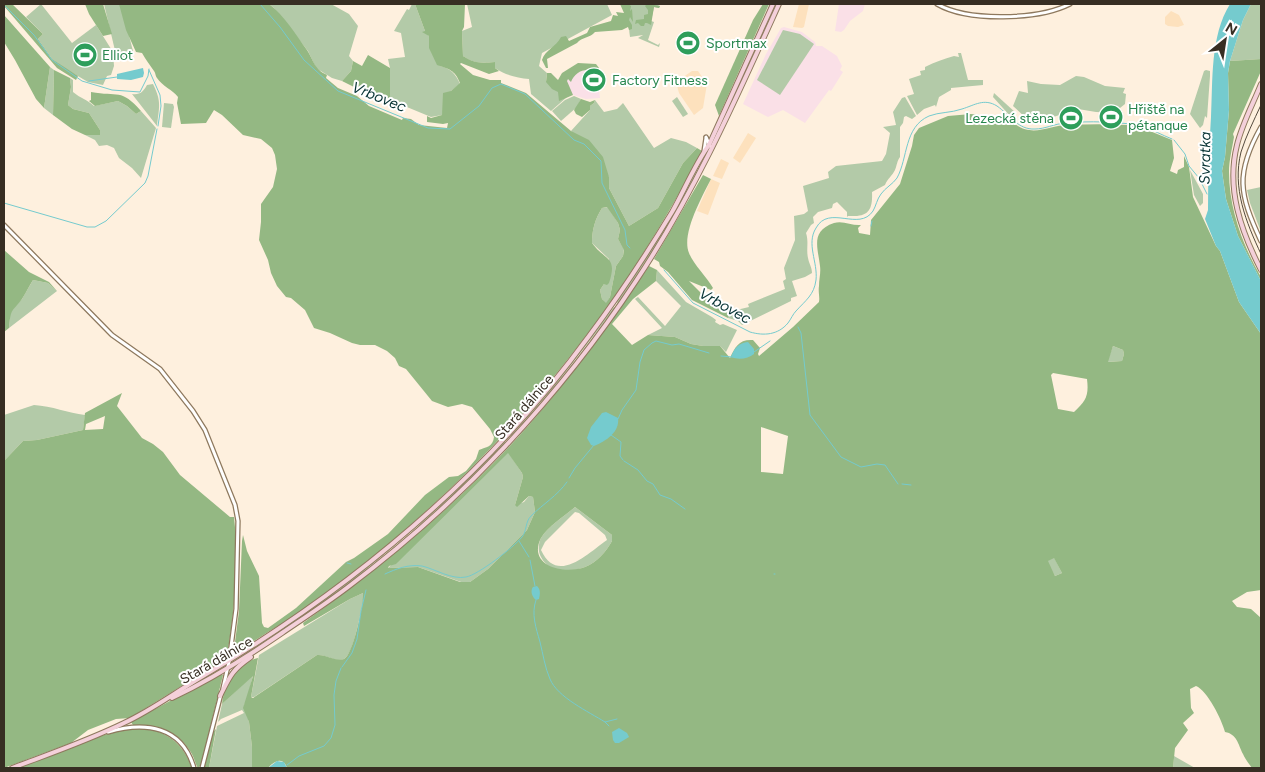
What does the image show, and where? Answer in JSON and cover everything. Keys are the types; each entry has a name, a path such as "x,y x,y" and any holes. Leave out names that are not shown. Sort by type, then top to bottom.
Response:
{"main road":[{"name":"Stará dálnice","path":"12,768 98,735 126,722 229,662 306,610 374,559 404,535 476,468 539,400 588,338 649,251 704,151 710,146 773,4"},
{"name":"Stará dálnice","path":"154,706 228,667 272,640 349,587 407,539 462,489 543,404 593,341 645,267 710,154 779,4"},
{"path":"1261,84 1237,143 1232,173 1235,204 1242,226 1261,270"},
{"path":"404,535 407,539"},
{"path":"220,696 237,666 272,640"}],"street":[{"path":"937,4 957,11 1008,17 1044,12 1070,4"},
{"path":"1261,127 1247,153 1243,176 1248,209 1261,241"},
{"path":"704,151 706,137 710,146 710,154"},
{"path":"4,225 112,335 160,369 202,425 233,499 238,518 237,600 228,667 202,768"},
{"path":"232,643 234,648 238,650 247,650"},
{"path":"98,735 120,728 142,726 163,731 177,740 187,752 194,768"}],"shaded area":[{"path":"799,4 809,4 804,27 802,28 793,27"},
{"path":"839,4 865,4 863,11 850,21 841,32 835,31"},
{"path":"1171,11 1179,15 1184,25 1178,27 1165,24 1165,17"},
{"path":"784,27 802,32 815,42 816,46 822,46 837,56 842,66 840,70 843,72 833,88 831,91 829,90 805,123 783,110 768,117 743,104 766,54 781,28"},
{"path":"596,65 600,98 586,99 573,95 560,80"},
{"path":"692,71 698,71 707,84 703,108 694,115 679,93 676,82"},
{"path":"748,133 756,138 740,163 733,158"},
{"path":"721,159 729,163 722,179 713,176"},
{"path":"711,179 720,183 708,215 697,211"}],"green space":[{"path":"4,4 12,4 43,34 38,39 52,59 78,76 76,80 57,68"},
{"name":"Elliot","path":"41,4 72,43 96,25 113,52 114,66 111,75 107,76 103,85 88,82 52,59 38,39 43,34 26,17"},
{"path":"85,4 103,4 112,34 103,36"},
{"path":"104,4 121,4 134,55 117,59"},
{"path":"119,4 269,4 290,26 317,67 327,75 326,78 338,88 357,96 369,106 402,120 403,118 411,119 419,125 447,128 448,123 427,122 427,116 431,118 442,115 443,93 451,91 460,83 456,75 451,71 437,65 429,48 429,36 422,32 425,31 415,4 465,4 464,27 462,31 463,56 479,62 495,62 495,68 499,71 489,74 460,64 473,75 490,80 501,80 501,83 526,93 571,131 589,140 603,157 609,177 609,188 629,226 658,208 683,163 697,148 702,151 669,211 633,269 594,325 508,430 461,479 411,525 358,569 303,610 242,648 235,642 239,611 243,535 247,551 259,576 262,623 264,627 268,628 296,608 346,562 388,534 425,495 449,477 458,476 466,471 476,459 479,450 491,445 494,437 490,429 472,407 462,404 448,407 432,401 406,369 399,366 395,358 387,351 375,345 352,343 314,328 305,310 291,298 286,297 277,286 259,240 261,204 273,187 277,169 272,148 261,139 243,135 214,110 206,123 181,124 177,103 178,97 159,81 142,53 136,52 126,30","holes":["607,207 618,223 620,230 618,239 624,250 623,256 616,266 610,297 606,303 602,299 600,290 604,284 607,285 609,283 612,268 609,260 592,243 593,234 596,220 602,208"]},
{"path":"269,4 331,4 349,14 358,26 349,56 353,61 351,71 342,81 332,78 316,68 308,51"},
{"path":"412,4 415,4 425,31 429,36 430,48 435,58 440,66 447,68 457,77 460,84 451,91 442,115 431,117 390,100 390,68 388,59 405,57 401,33 394,31"},
{"path":"467,4 607,4 612,15 542,53 539,66 547,73 546,81 567,97 551,111 531,94 529,79 503,73 495,68 495,62 475,62 463,56 462,31 472,27"},
{"path":"620,4 631,6 630,11 632,9 633,22 630,17 629,20 632,29 629,30 628,27 622,30 595,32 547,59 548,68 546,68 542,60 543,57 561,37 566,36 569,41 587,33 590,27 611,21 613,15 618,16 616,12 624,13"},
{"path":"625,4 655,4 660,6 659,8 654,7 651,21 654,22 648,40 658,45 660,43 659,47 638,38 643,35 630,37"},
{"path":"647,4 660,6 659,8 654,7 651,25 647,23 644,26 638,23 635,24 636,20 644,19 644,15 648,14 645,6"},
{"path":"763,4 769,4 719,116 715,105 753,20"},
{"path":"1251,4 1261,4 1261,59 1230,61 1243,20"},
{"path":"4,15 50,67 44,108 36,99 4,42"},
{"path":"783,30 800,34 814,44 780,95 757,80"},
{"path":"958,53 961,53 968,80 983,80 983,85 951,88 951,90 939,97 936,107 935,105 924,109 917,115 907,96 914,94 909,79 921,75 920,71 925,70 925,67 954,56 959,57"},
{"path":"368,55 390,68 390,100 342,81 351,71 353,61 362,66"},
{"path":"1261,59 1261,71 1233,134 1229,172 1231,200 1238,227 1248,253 1261,277 1261,281 1238,236 1226,199 1222,171 1229,110 1228,73 1230,61"},
{"path":"578,63 596,64 599,68 596,72 581,71 571,82 568,79 567,81 573,95 559,101 558,92 552,89 546,82 547,73 551,73 558,80 562,73"},
{"path":"50,67 54,70 53,115 44,108"},
{"path":"54,70 70,78 71,87 68,105 73,109 89,113 100,130 100,135 85,135 72,129 53,115"},
{"path":"1204,71 1210,71 1207,118 1205,116 1203,125 1200,128 1190,114"},
{"path":"1076,76 1084,77 1105,86 1125,88 1123,93 1126,94 1125,104 1120,108 1119,113 1078,109 1041,121 1026,118 1013,106 1019,91 1028,93 1027,81 1060,85"},
{"path":"70,78 73,80 73,92 94,106 118,101 136,114 141,111 156,128 141,178 119,158 114,148 107,145 99,146 95,140 85,135 100,135 100,130 89,113 73,109 68,105 71,87"},
{"path":"153,84 159,100 157,126 132,94 139,93 147,85"},
{"path":"91,92 124,96 141,111 136,114 118,101 95,106 89,101 91,100"},
{"path":"994,93 1016,113 1011,117 993,97"},
{"path":"574,96 581,99 577,107 561,121 552,111 565,100"},
{"path":"677,97 688,114 683,117 672,101"},
{"path":"905,97 916,116 912,119 904,117 900,127 900,157 895,170 885,185 872,192 868,212 847,217 847,212 837,202 833,204 832,208 818,212 813,217 814,223 806,233 807,255 812,273 792,281 797,296 791,298 791,301 742,325 738,321 728,318 728,312 749,307 748,304 785,289 783,281 786,279 784,268 795,240 794,216 808,211 803,186 829,178 828,172 836,166 882,161 886,154 890,133 883,127 896,125 893,112 902,98"},
{"path":"581,99 590,102 595,100 590,106 590,110 582,117 576,114 574,110"},
{"path":"595,100 604,112 617,109 623,103 654,148 671,138 686,142 697,148 683,163 658,208 629,226 609,188 609,177 571,131 590,110 590,106"},
{"path":"164,103 173,104 174,107 171,128 162,127"},
{"path":"971,114 990,116 1000,122 1010,120 1018,126 1032,130 1076,125 1113,124 1133,126 1172,140 1174,158 1170,171 1177,174 1178,170 1184,167 1184,156 1189,167 1193,197 1220,251 1239,302 1261,334 1261,590 1247,592 1232,601 1237,607 1251,609 1261,618 1261,768 1252,768 1235,737 1225,732 1221,720 1205,693 1196,686 1190,689 1191,708 1194,713 1183,723 1188,730 1175,748 1173,768 287,768 283,762 278,761 268,768 252,768 249,722 243,708 253,676 222,704 226,688 233,675 238,669 258,658 251,697 253,698 317,655 338,660 344,659 354,639 360,617 363,593 304,626 303,623 421,531 503,454 545,407 576,368 649,266 657,270 656,281 633,299 612,324 632,345 648,335 675,337 691,344 720,346 730,358 738,344 753,340 760,348 759,356 819,302 820,269 817,241 821,231 826,226 841,222 861,225 858,228 859,233 870,235 871,220 900,184 914,135 919,128 948,116","holes":["1113,346 1123,350 1122,361 1108,362","1053,373 1087,379 1087,394 1078,408 1074,412 1058,409 1051,375","761,427 788,436 783,474 761,472","508,453 523,477 515,505 517,507 529,496 533,497 535,512 527,530 488,569 470,582 460,582 418,567 388,568 396,564","575,507 612,535 612,541 604,553 585,567 567,570 558,569 543,562 538,548 541,538 557,521","1054,558 1062,573 1055,576 1048,561"]},
{"path":"707,153 659,241 618,303 657,241"},
{"path":"1190,170 1203,194 1203,203 1200,206 1194,195"},
{"path":"703,175 711,179 690,226 687,245 691,257 713,288 711,290 689,281 708,300 728,311 728,318 692,300 668,272 660,266 659,262 654,259"},
{"path":"1261,187 1261,232 1247,190"},
{"path":"608,207 618,223 620,230 618,239 624,249 623,256 616,266 610,297 606,304 602,299 600,290 604,284 609,259 592,243 593,229 597,216 602,208"},
{"path":"4,250 29,272 49,282 57,291 48,283 33,280 22,299 12,311 9,328 4,332"},
{"path":"657,270 686,302 712,317 720,325 723,324 737,330 726,352 720,346 703,346 691,344 675,337 648,335 662,328 635,299 638,297 665,326 681,306 656,281"},
{"path":"33,280 48,283 57,291 9,328 10,314 13,308 22,299"},
{"path":"614,307 554,387 511,436 567,369"},
{"path":"1113,346 1123,350 1122,361 1107,362"},
{"path":"122,393 117,406 142,438 163,452 180,475 230,517 234,517 236,551 235,586 227,655 225,659 130,718 116,719 88,730 71,743 4,768 4,461 23,441 37,440 83,430 85,413","holes":["105,416 103,429 85,430 86,424"]},
{"path":"34,405 85,415 83,430 37,440 23,441 4,461 4,415"},
{"path":"506,442 461,488 414,530"},
{"path":"508,452 523,477 515,505 524,502 529,496 533,497 535,512 527,530 488,569 470,582 464,583 418,567 388,568"},
{"path":"575,507 612,535 612,541 601,556 585,567 566,571 554,569 541,557 539,543 548,529","holes":["575,512 579,513 605,535 607,540 582,559 564,566 555,565 548,560 541,550 545,542"]},
{"path":"398,543 340,591 267,641 235,660 339,589"},
{"path":"1054,557 1062,573 1055,576 1047,561"},
{"path":"363,593 357,629 348,655 344,659 338,660 317,655 254,697 251,697 259,655 350,599"},
{"path":"220,674 223,675 201,765 198,768 191,753 179,738 165,730 150,726 133,725 131,722"},
{"path":"253,675 244,705 249,722 252,768 209,768 217,726 244,713 242,710 218,722 222,704"},
{"path":"142,728 159,732 173,740 184,752 192,768 18,768 94,738 110,733"},
{"path":"216,729 209,768 204,768 213,732"},
{"path":"1174,756 1195,768 1173,768"}],"water":[{"path":"1230,4 1251,4 1243,20 1230,61 1228,73 1229,110 1222,171 1226,199 1238,236 1261,281 1261,334 1239,302 1220,251 1205,219 1208,210 1214,59 1219,30"},
{"path":"143,68 143,77 131,80 117,79 117,74"},
{"path":"748,342 754,349 754,354 743,358 731,357 737,346"},
{"path":"606,412 618,418 617,428 607,439 594,446 591,445 587,438 591,427 602,413"},
{"path":"537,586 540,594 539,599 536,600 532,590 533,587"},
{"path":"619,728 627,733 629,737 619,743 615,743 612,732"},
{"path":"277,761 284,762 287,768 268,768"}],"waterway":[{"name":"Vrbovec","path":"260,4 280,27 304,60 338,91 428,128 450,129 479,106 492,88 501,84 525,94 574,140 584,144 601,161 602,183 625,230 627,245 630,248"},
{"name":"Vrbovec","path":"4,5 34,35 52,60 82,81 112,90 140,92 148,76 149,69"},
{"path":"149,70 160,95 161,106 158,126"},
{"path":"89,81 117,77"},
{"name":"Vrbovec","path":"664,270 693,303 750,332 770,334 780,330 788,323 813,290 816,273 812,240 816,228 822,221 828,218 860,219 867,217 873,211 881,194 897,178 915,128 929,116 984,102 997,106 1019,125 1029,129 1039,129 1073,122 1115,123 1144,127 1172,139"},
{"path":"4,203 87,227 95,227 106,221 145,183 157,129"},
{"name":"Vrbovec","path":"1174,140 1185,154 1189,166 1199,178 1207,194"},
{"path":"871,226 872,221"},
{"path":"798,327 801,333 810,415 841,457 861,467 877,464 885,465 898,484"},
{"path":"618,419 636,390 640,362 644,350 652,343 656,341 672,345 679,344 709,353"},
{"path":"754,352 770,341"},
{"path":"721,356 732,357"},
{"path":"611,435 621,442 620,456 623,460"},
{"path":"569,478 594,445"},
{"path":"624,461 638,470 647,481 653,484 660,495 671,499 685,509"},
{"path":"385,574 402,567 422,566 455,577 461,578 472,575 504,554 518,542 524,535 531,516 559,492 567,482"},
{"path":"902,484 911,485"},
{"path":"519,541 529,557"},
{"path":"530,560 535,586"},
{"path":"347,563 351,564"},
{"path":"342,667 352,653 357,639 366,590"},
{"path":"536,600 534,610 536,626 547,670 554,686 574,704 605,722 617,719"},
{"path":"287,765 299,756 324,746 331,738 335,725 334,695 336,681 341,668"},
{"path":"605,722 609,726"}],"tram line":[{"path":"1261,105 1241,152 1238,179 1242,204 1250,230 1261,254"}],"place":[{"name":"Sportmax","path":"688,43"},
{"name":"Elliot","path":"85,55"},
{"name":"Factory Fitness","path":"594,80"},
{"name":"Hřiště na pétanque","path":"1111,117"},
{"name":"Lezecká stěna","path":"1071,118"}],"water label":[{"name":"Svratka","path":"1205,158"}]}
